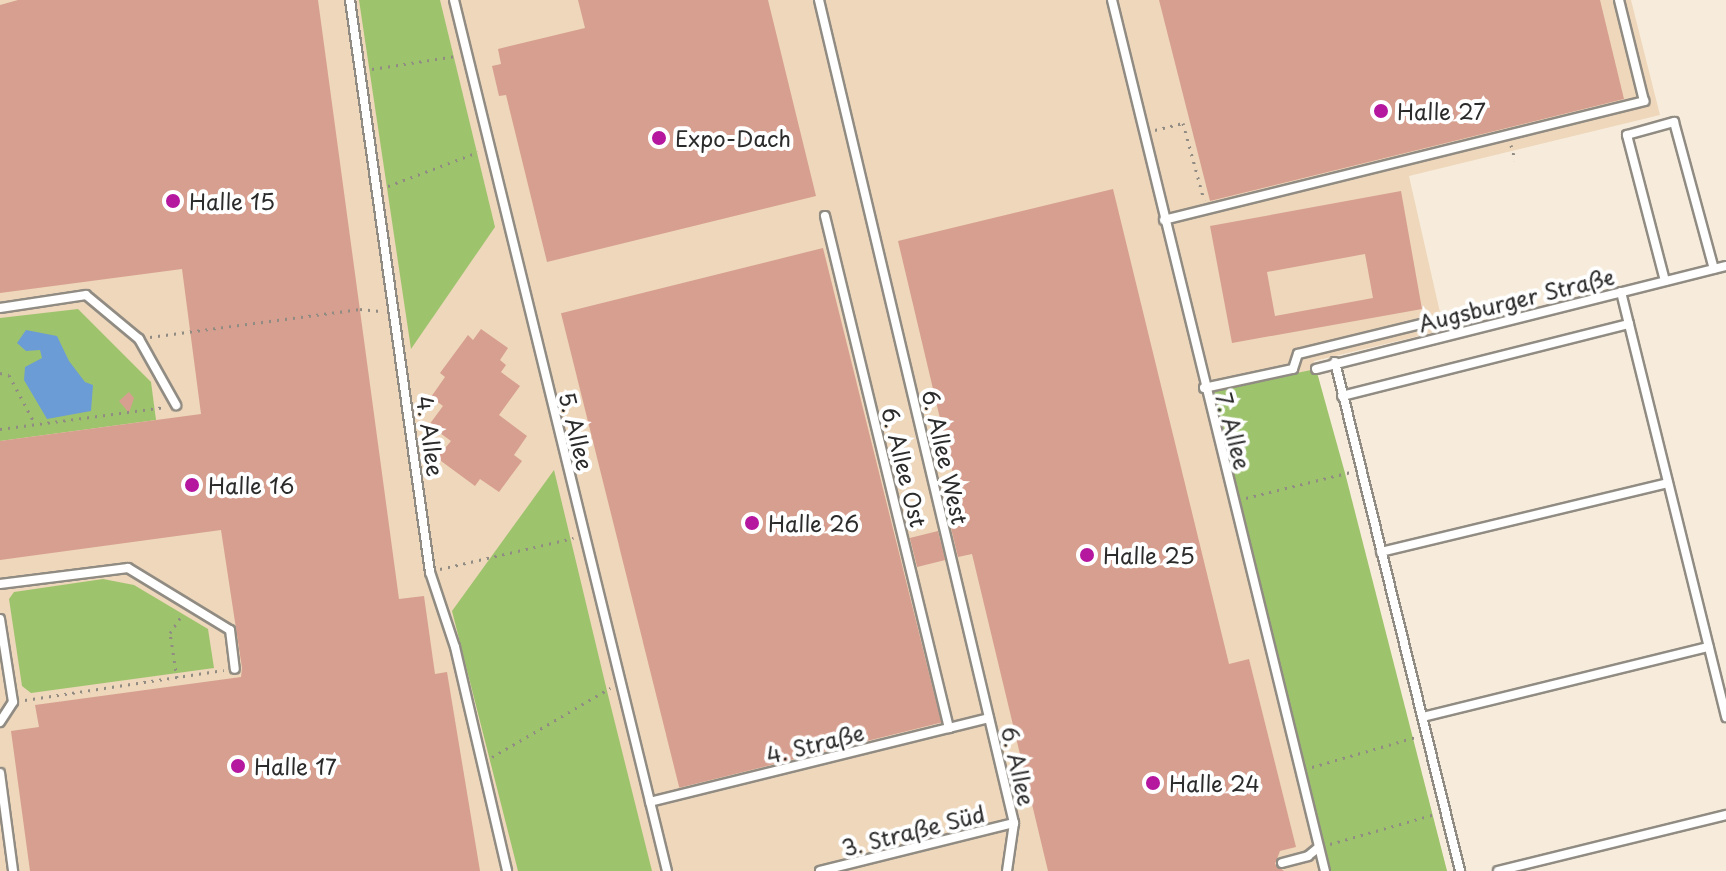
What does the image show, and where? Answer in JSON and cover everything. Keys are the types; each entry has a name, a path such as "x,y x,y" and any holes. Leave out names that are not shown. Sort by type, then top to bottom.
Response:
{"lane":[{"name":"4. Allee","path":"350,0 430,572 455,647 507,871"},
{"name":"5. Allee","path":"454,0 667,871"},
{"name":"6. Allee West","path":"819,0 989,718"},
{"name":"7. Allee","path":"1112,0 1204,388 1325,871"},
{"path":"1164,220 1644,101 1619,0"},
{"path":"1665,281 1627,135 1674,122 1714,269"},
{"name":"6. Allee Ost","path":"825,216 949,728"},
{"name":"Augsburger Straße","path":"1316,369 1726,266"},
{"path":"1621,292 1726,717"},
{"path":"0,308 86,295 139,339 176,405"},
{"path":"1204,388 1293,369 1298,354 1421,324"},
{"path":"1342,396 1629,324"},
{"path":"1335,362 1460,871"},
{"path":"1381,552 1668,483"},
{"path":"0,584 128,568 230,630 235,669"},
{"path":"0,619 13,702 0,722"},
{"path":"1423,717 1709,647"},
{"path":"0,705 13,702"},
{"name":"4. Straße","path":"650,802 989,718"},
{"name":"6. Allee","path":"989,718 1014,823 1007,871"},
{"path":"0,773 3,832"},
{"path":"1498,871 1726,815"},
{"path":"0,822 13,871"},
{"name":"3. Straße Süd","path":"820,871 1014,823"},
{"path":"1282,863 1308,856 1319,847"}],"path":[{"path":"360,71 467,55"},
{"path":"1183,123 1207,210"},
{"path":"1144,132 1189,123"},
{"path":"378,190 489,148"},
{"path":"139,339 360,309 396,313"},
{"path":"0,373 9,375 35,424"},
{"path":"0,429 176,405"},
{"path":"1234,501 1360,469"},
{"path":"430,572 584,535"},
{"path":"177,678 170,633 189,606"},
{"path":"13,702 235,669"},
{"path":"482,763 620,682"},
{"path":"1300,771 1427,733"},
{"path":"1319,847 1446,811"}],"shaded area":[{"path":"0,0 1631,0 1660,115 1409,176 1444,330 1314,361 1447,871 0,871"}],"green space":[{"path":"359,0 440,0 495,227 411,349"},
{"path":"78,309 151,382 156,420 0,441 0,318"},
{"path":"1316,369 1447,871 1325,871 1205,392"},
{"path":"554,470 652,871 518,871 452,611"},
{"path":"103,579 134,585 208,629 214,668 31,693 22,686 9,599 14,592"}],"water":[{"path":"26,330 57,336 69,361 85,382 93,385 91,411 47,419 24,380 25,367 42,358 40,350 26,351 17,343"}],"building":[{"path":"18,0 318,0 399,599 424,596 435,674 447,672 480,871 30,871 11,731 39,727 35,705 241,677 242,668 221,530 0,560 0,441 201,414 182,269 0,293 0,5"},
{"name":"Expo-Dach","path":"578,0 768,0 816,196 547,262 506,95 499,96 492,66 501,64 498,49 585,28"},
{"name":"Halle 27","path":"1159,0 1600,0 1624,99 1210,201"},
{"name":"Halle 25","path":"1113,189 1229,664 1249,659 1296,847 1280,851 1275,864 1284,871 1048,871 972,554 958,557 951,528 965,524 898,241"},
{"path":"1401,191 1422,309 1232,343 1210,226","holes":["1365,254 1373,298 1275,316 1267,272"]},
{"name":"Halle 26","path":"823,248 941,722 679,788 561,313"},
{"path":"481,329 508,348 500,360 506,365 501,372 520,386 499,415 527,436 514,455 522,461 499,492 480,479 475,486 437,458 451,441 429,425 443,406 431,397 445,377 440,373 468,335 473,340"},
{"path":"129,392 134,398 129,413 119,401"},
{"path":"938,531 945,560 917,567 910,538"}],"place":[{"name":"Halle 27","path":"1381,111"},
{"name":"Expo-Dach","path":"659,138"},
{"name":"Halle 15","path":"173,201"},
{"name":"Halle 16","path":"192,485"},
{"name":"Halle 26","path":"752,523"},
{"name":"Halle 25","path":"1087,555"},
{"name":"Halle 17","path":"238,766"},
{"name":"Halle 24","path":"1153,783"}]}
